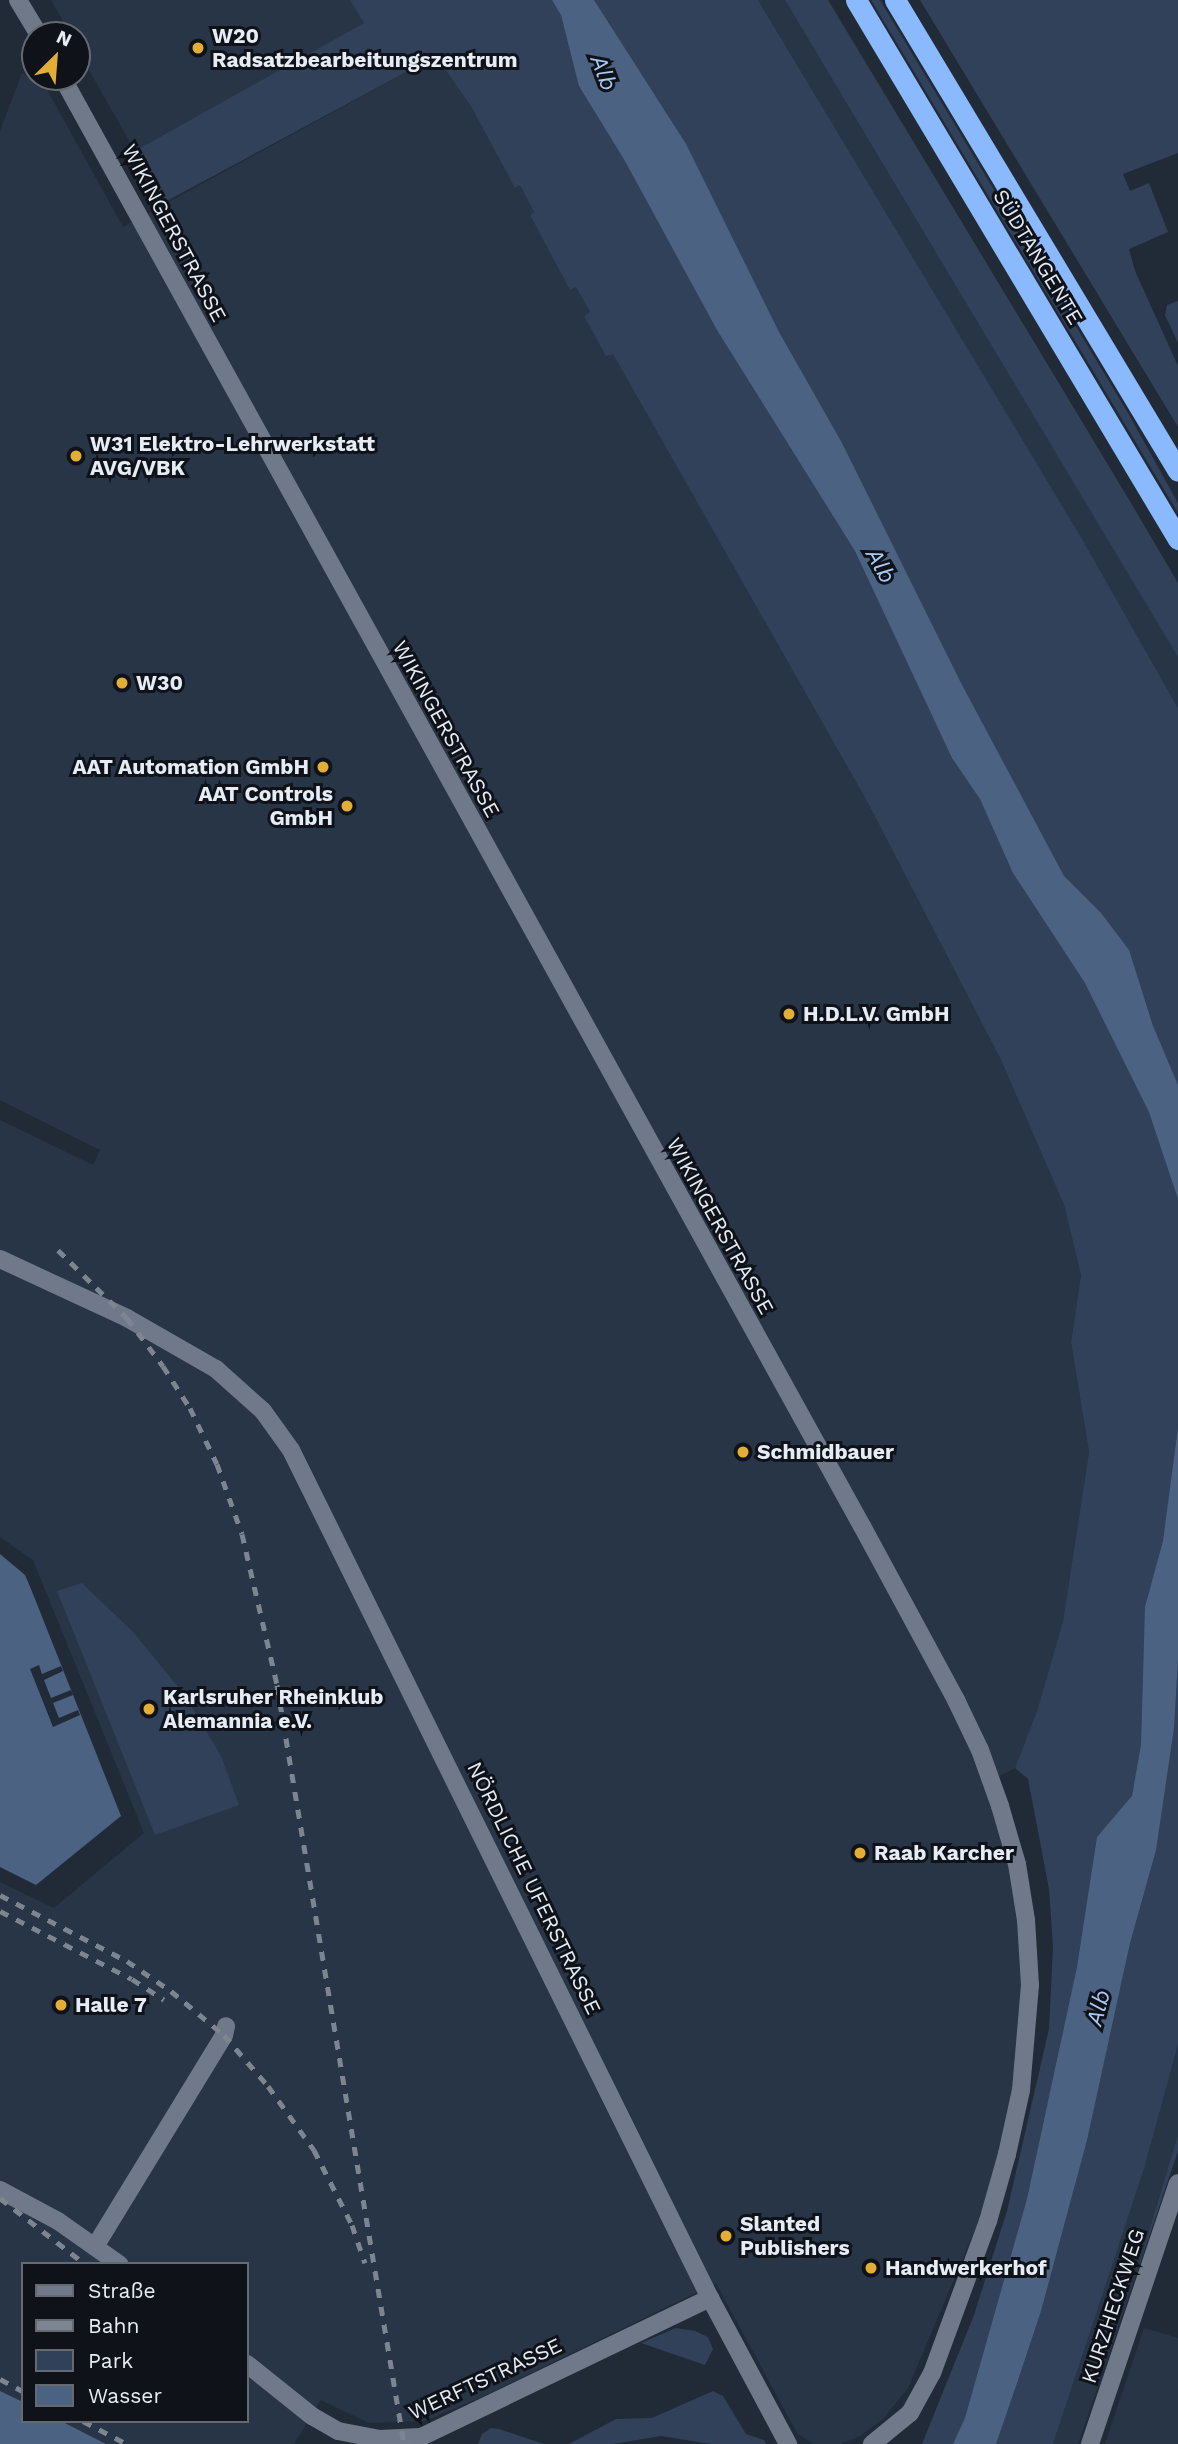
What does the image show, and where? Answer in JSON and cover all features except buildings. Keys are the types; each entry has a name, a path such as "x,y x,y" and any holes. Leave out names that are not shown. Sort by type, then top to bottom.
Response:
{"highway":[{"name":"SÜDTANGENTE","path":"856,0 1178,539"},
{"name":"SÜDTANGENTE","path":"895,0 1178,471"}],"street":[{"path":"18,0 31,21"},
{"name":"WIKINGERSTRASSE","path":"70,91 862,1526 956,1700 980,1750 1000,1806 1017,1864 1026,1920 1030,1985 1021,2090 988,2221 932,2372 910,2413 872,2444"},
{"name":"NÖRDLICHE UFERSTRASSE","path":"0,1259 149,1330 216,1369 263,1410 299,1463 710,2298 788,2444"},
{"path":"96,2245 224,2035 226,2026"},
{"name":"KURZHECKWEG","path":"1090,2444 1178,2183"},
{"path":"0,2190 96,2245 117,2262"},
{"name":"WERFTSTRASSE","path":"248,2365 312,2416 338,2431 380,2439 421,2437 710,2298"}],"shaded area":[{"path":"51,0 350,0 365,23 135,151 91,74 91,21 63,21"},
{"path":"758,0 785,0 1099,521 1178,657 1178,708 1081,537"},
{"path":"436,56 472,108 515,187 520,185 534,212 530,215 570,289 576,286 590,313 584,316 606,355 613,353 868,803 1001,1060 1064,1205 1081,1275 1071,1342 1089,1452 1063,1621 1037,1711 1015,1768 992,1780 1017,1864 1030,1985 1007,2154 908,2388 883,2419 860,2436 841,2444 813,2444 797,2433 716,2283 484,2396 425,2421 369,2423 321,2400 294,2444 106,2444 65,2423 248,2423 248,2262 21,2262 21,2401 0,2391 0,1882 54,1908 144,1833 33,1560 0,1537 0,1120 93,1165 100,1150 0,1100 0,131 21,76 21,91 48,91 123,227"},
{"path":"1178,2045 1178,2135 1132,2287 1078,2444 1053,2444 1144,2169"},
{"path":"1144,2328 1178,2338 1178,2444 1105,2444"}],"green space":[{"path":"350,0 758,0 1081,537 1178,708 1178,2045 1144,2169 1053,2444 922,2444 974,2315 1007,2211 1049,2029 1053,1947 1049,1889 1028,1779 1015,1768 1037,1711 1063,1621 1089,1452 1071,1342 1081,1275 1064,1205 1001,1060 868,803 613,354 606,356 584,316 590,312 576,287 570,290 530,215 534,212 520,185 515,188 472,108 436,56 165,202 135,151 364,23"},
{"path":"785,0 828,0 1131,503 1178,583 1178,657"},
{"path":"871,0 880,0 1128,413 1178,503 1178,513"},
{"path":"920,0 1178,0 1178,153 1123,174 1130,191 1149,183 1168,232 1129,249 1135,271 1178,366 1178,427"},
{"path":"1178,301 1178,343 1165,315 1167,305"},
{"name":"Karlsruher Rheinklub Alemannia e.V.","path":"82,1583 133,1632 184,1694 221,1756 239,1805 155,1835 57,1591"},
{"path":"1178,2135 1178,2151 1132,2287"},
{"path":"676,2328 695,2331 708,2337 713,2349 705,2365 641,2343"},
{"path":"713,2391 723,2396 746,2434 764,2440 766,2444 711,2444 661,2436 613,2444 569,2444 616,2419 652,2418"},
{"path":"491,2428 544,2444 478,2444 482,2434"}],"water":[{"name":"Alb","path":"552,0 594,0 686,144 779,332 842,443 961,683 1064,876 1101,913 1129,950 1153,1026 1178,1085 1178,1199 1149,1112 1085,983 1013,873 980,799 952,758 855,551 717,330 625,161 579,86 561,15"},
{"name":"Alb","path":"1178,1428 1178,1659 1174,1728 1156,1850 1130,1943 1087,2140 1041,2311 1017,2383 996,2444 953,2444 965,2418 1027,2199 1077,1967 1097,1837 1132,1796 1141,1745 1145,1607 1163,1541"},
{"path":"0,1554 25,1575 121,1816 36,1885 0,1867"},
{"path":"0,2391 21,2401 21,2423 65,2423 106,2444 0,2444"}],"pier":[{"path":"39,1665 42,1674 61,1666 63,1671 44,1680 51,1698 71,1690 73,1695 53,1703 59,1718 78,1710 80,1715 53,1727 30,1669"}],"railway":[{"path":"58,1250 127,1318 163,1366 190,1408 217,1464 242,1534 277,1685 404,2444"},
{"path":"0,1895 127,1961 171,1991 224,2035 268,2086 314,2150 352,2225 365,2263"},
{"path":"0,1911 132,1979 164,2000"},
{"path":"0,2198 82,2262"},
{"path":"0,2379 21,2390"},
{"path":"87,2423 127,2444"}],"place":[{"name":"W20 Radsatzbearbeitungszentrum","path":"198,48"},
{"name":"W31 Elektro-Lehrwerkstatt AVG/VBK","path":"76,456"},
{"name":"W30","path":"122,683"},
{"name":"AAT Automation GmbH","path":"323,767"},
{"name":"AAT Controls GmbH","path":"347,806"},
{"name":"H.D.L.V. GmbH","path":"789,1014"},
{"name":"Schmidbauer","path":"743,1452"},
{"name":"Karlsruher Rheinklub Alemannia e.V.","path":"149,1709"},
{"name":"Raab Karcher","path":"860,1853"},
{"name":"Halle 7","path":"61,2005"},
{"name":"Slanted Publishers","path":"726,2236"},
{"name":"Handwerkerhof","path":"871,2268"}]}
